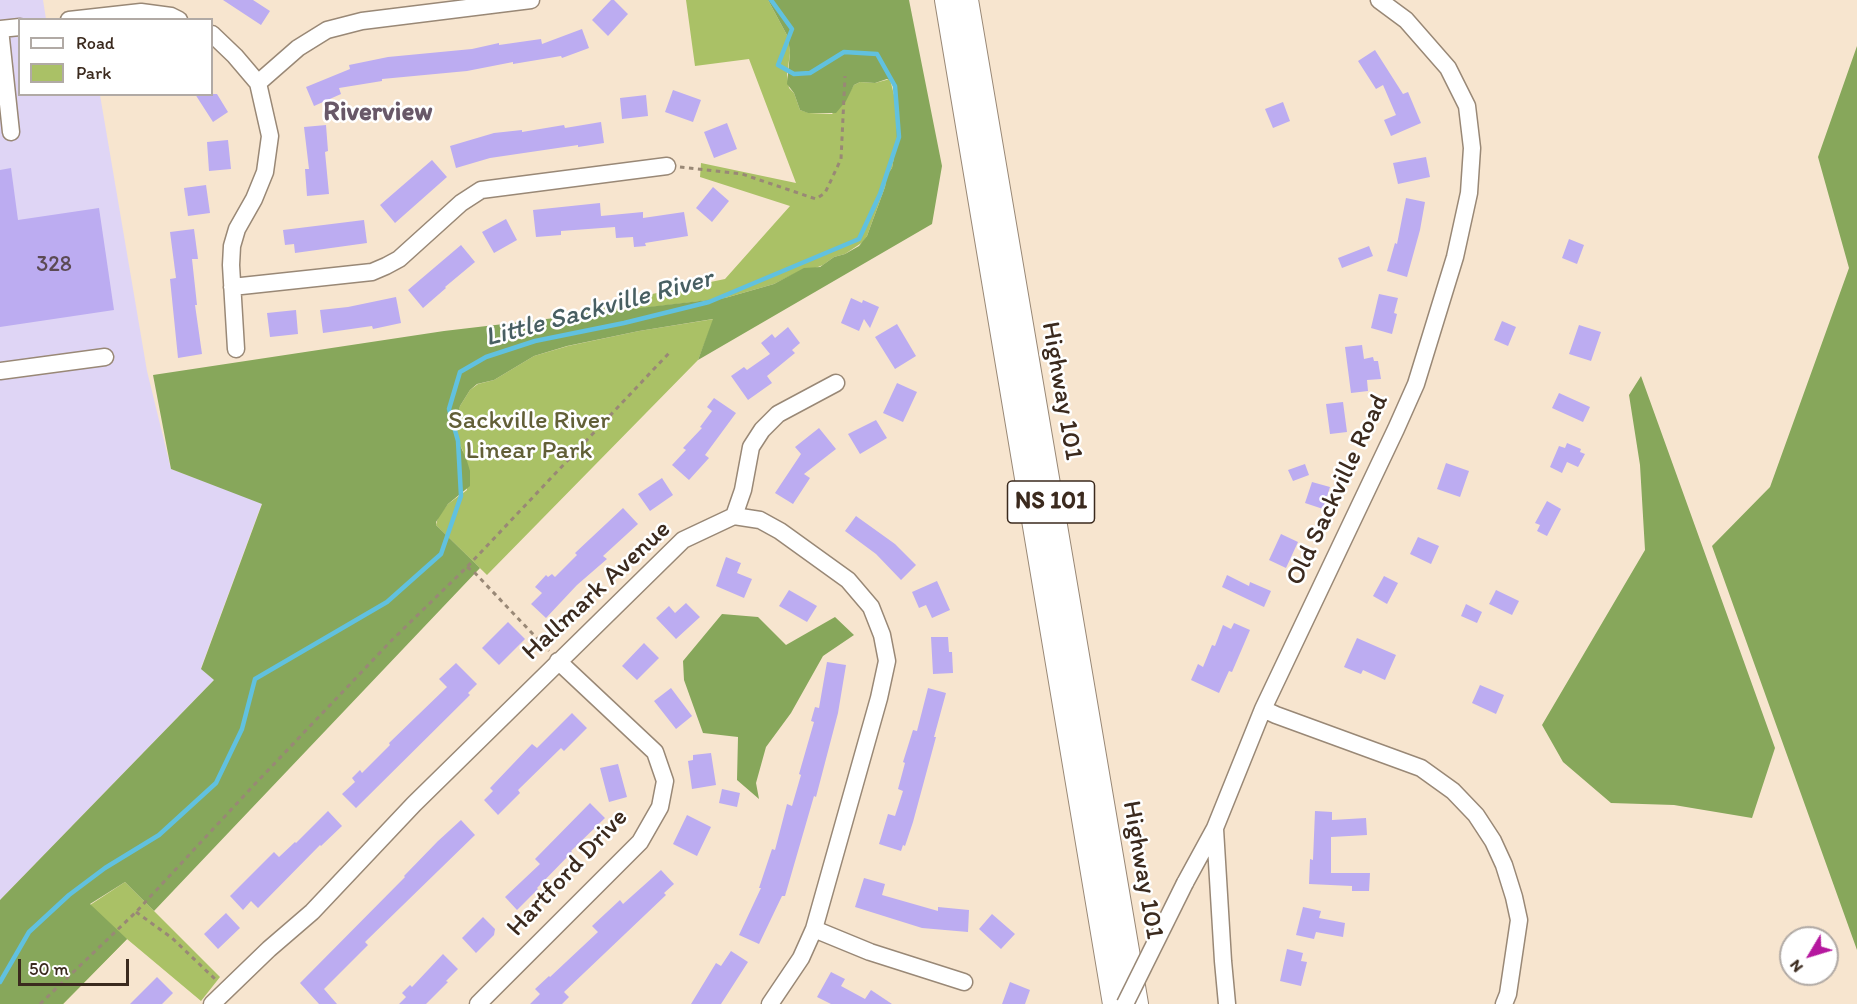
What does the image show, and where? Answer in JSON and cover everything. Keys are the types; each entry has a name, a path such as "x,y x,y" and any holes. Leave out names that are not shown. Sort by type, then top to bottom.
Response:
{"highway":[{"name":"Highway 101","path":"947,0 1115,1004"},
{"name":"Highway 101","path":"966,0 1136,1004"}],"street":[{"path":"258,83 298,48 327,30 362,21 531,0"},
{"name":"Old Sackville Road","path":"1125,1004 1215,828 1263,709 1416,384 1455,257 1469,193 1472,148 1467,106 1448,68 1406,20 1379,0"},
{"path":"76,18 110,8 175,18"},
{"path":"11,132 0,29 18,27"},
{"path":"213,35 258,83 270,136 266,172 237,229 232,246 236,350"},
{"path":"232,287 372,272 399,259 461,203 482,190 666,166"},
{"path":"0,371 105,357"},
{"path":"770,1004 801,958 814,929 879,698 886,661 882,635 872,607 848,580 780,531 760,520 734,516 743,490 751,447 762,430 778,414 812,398 836,383"},
{"name":"Hallmark Avenue","path":"212,1004 269,949 312,912 414,804 683,540 734,516"},
{"name":"Hartford Drive","path":"478,1004 640,842 660,807 665,781 655,752 558,662"},
{"path":"1263,709 1420,768 1453,791 1476,815 1493,841 1504,865 1519,920 1508,994 1504,1004"},
{"path":"1215,828 1227,1004"},
{"path":"814,929 870,952 964,982"}],"path":[{"path":"666,166 742,174 816,199 825,193 841,159 845,76"},
{"path":"40,1004 136,912 384,648 467,567 670,352"},
{"path":"467,567 558,662"},
{"path":"136,912 172,938 227,991"}],"shaded area":[{"path":"0,0 43,0 46,18 18,18 18,96 100,96 147,371 171,469 262,503 201,668 214,680 0,900"}],"green space":[{"path":"686,0 768,0 788,37 789,88 794,93 800,110 809,113 832,114 854,85 860,82 875,83 890,79 897,121 897,141 892,168 887,175 885,187 863,242 823,265 813,269 804,269 774,284 725,298 579,316 618,301 725,279 790,206 700,177 701,163 796,183 749,59 695,66"},
{"path":"768,0 909,0 942,166 932,224 698,360 713,319 567,346 534,356 494,380 477,384 470,390 460,406 454,431 470,471 470,486 448,504 436,525 480,568 154,911 125,882 90,904 127,939 63,1004 0,1004 0,900 214,680 201,669 262,504 171,469 153,375 444,331 725,298 774,284 804,268 820,267 834,257 859,246 867,236 885,187 887,175 892,168 897,141 892,81 887,79 875,83 860,82 854,85 846,101 836,113 808,113 800,110 794,93 787,84 790,53 788,37"},
{"path":"1857,46 1857,950 1712,546 1770,487 1849,268 1818,157"},
{"name":"Sackville River Linear Park","path":"714,319 698,360 487,575 436,525 438,517 448,504 467,490 463,451 455,435 454,426 460,406 470,390 478,384 494,380 534,356 568,346 639,331"},
{"path":"1641,376 1775,748 1752,818 1674,805 1611,803 1563,762 1542,725 1645,550 1640,465 1629,395"},
{"path":"722,614 758,617 786,645 835,617 854,635 823,656 791,713 766,747 756,783 759,799 737,780 738,737 703,733 684,680 683,661"},
{"path":"125,882 220,977 201,1001 127,939 63,1004 4,1004 90,905"}],"building":[{"path":"223,0 253,0 270,11 261,25"},
{"path":"611,0 614,0 628,14 608,36 592,20"},
{"path":"582,29 589,48 562,58 561,56 467,71 382,79 382,81 339,88 341,94 314,106 306,87 350,69 349,65 388,57 472,49 499,43 499,45 541,39 542,44"},
{"path":"1375,50 1403,94 1408,92 1421,123 1391,136 1384,120 1396,115 1383,85 1376,89 1358,61"},
{"path":"673,90 701,100 693,122 665,112"},
{"path":"217,94 228,112 213,122 196,96"},
{"path":"646,95 648,116 622,119 620,98"},
{"path":"1283,102 1290,121 1273,128 1265,109"},
{"path":"601,122 604,143 490,158 456,168 450,146 494,133 522,130 522,132 564,125 565,128"},
{"path":"727,123 737,149 714,158 704,132"},
{"path":"326,125 328,151 325,152 329,194 307,196 305,169 309,169 304,127"},
{"path":"228,140 231,169 209,171 207,142"},
{"path":"1426,157 1430,177 1398,184 1393,163"},
{"path":"432,160 447,177 395,223 380,205"},
{"path":"11,168 18,220 99,208 114,310 0,327 0,170"},
{"path":"206,185 210,213 188,216 184,188"},
{"path":"713,187 729,201 712,222 696,208"},
{"path":"1406,198 1425,202 1407,277 1387,271 1395,243 1397,244"},
{"path":"600,203 601,216 643,212 643,218 684,212 688,236 634,247 633,237 616,238 615,227 561,231 561,235 536,237 533,210"},
{"path":"506,219 517,240 494,253 482,232"},
{"path":"364,220 367,243 295,253 294,244 285,245 283,230"},
{"path":"194,229 198,259 192,259 197,305 195,305 202,354 178,358 170,279 176,278 170,232"},
{"path":"1569,239 1584,245 1577,264 1562,258"},
{"path":"461,245 475,262 423,308 408,290"},
{"path":"1369,246 1373,256 1342,268 1338,258"},
{"path":"1379,294 1398,298 1392,334 1371,328"},
{"path":"396,297 401,323 373,329 372,326 323,333 320,310"},
{"path":"851,298 879,307 870,328 864,319 859,331 841,323"},
{"path":"296,310 298,334 270,337 267,313"},
{"path":"1502,321 1516,327 1508,346 1494,340"},
{"path":"897,324 916,356 895,369 875,337"},
{"path":"1579,325 1601,332 1591,361 1569,354"},
{"path":"788,327 800,343 792,350 795,353 767,376 772,383 748,400 731,376 744,367 747,370 770,354 761,343 772,334 775,338"},
{"path":"1362,345 1364,359 1373,357 1374,361 1378,361 1381,379 1367,380 1368,391 1351,393 1345,347"},
{"path":"897,383 917,392 903,422 883,413"},
{"path":"1559,393 1590,407 1583,422 1552,408"},
{"path":"714,398 736,413 705,455 709,458 689,480 672,465 686,450 683,448 702,428 700,427 712,411 707,407"},
{"path":"1343,402 1347,432 1330,434 1326,404"},
{"path":"876,420 887,438 860,454 848,434"},
{"path":"819,428 836,449 804,474 810,478 793,504 775,493 801,454 795,447"},
{"path":"1567,443 1581,449 1580,452 1585,454 1578,467 1567,462 1562,473 1550,467 1559,446 1565,448"},
{"path":"1446,463 1469,471 1460,497 1437,489"},
{"path":"1305,464 1309,475 1293,481 1288,470"},
{"path":"662,478 673,495 650,511 638,494"},
{"path":"1312,482 1330,487 1323,509 1305,503"},
{"path":"1547,501 1561,509 1547,536 1537,531 1540,525 1535,523"},
{"path":"623,508 638,524 603,556 607,559 577,585 546,618 531,604 542,593 535,587 546,575 548,577 552,574 555,577 577,555 575,553"},
{"path":"856,516 895,544 916,565 901,580 876,554 845,531"},
{"path":"1281,534 1298,542 1286,568 1269,560"},
{"path":"1418,537 1439,546 1431,564 1410,554"},
{"path":"726,557 741,563 737,573 752,579 744,598 716,586"},
{"path":"1227,575 1249,586 1250,582 1271,591 1264,607 1222,587"},
{"path":"1384,576 1398,583 1387,604 1373,596"},
{"path":"937,581 950,610 932,618 926,605 919,608 912,592"},
{"path":"789,590 817,606 807,622 779,606"},
{"path":"1496,590 1519,601 1512,615 1489,604"},
{"path":"686,603 700,617 676,639 656,618 669,606 675,613"},
{"path":"1466,604 1482,612 1477,623 1461,616"},
{"path":"508,622 525,639 499,665 482,648"},
{"path":"1234,623 1250,630 1232,672 1229,671 1219,693 1191,680 1198,664 1203,667 1212,645 1215,646 1223,625 1231,629"},
{"path":"931,637 948,637 949,652 952,652 953,673 933,674"},
{"path":"1357,638 1396,655 1385,680 1363,670 1361,674 1344,667"},
{"path":"644,643 659,658 637,680 622,666"},
{"path":"827,662 846,665 838,713 816,797 814,796 785,896 782,896 759,944 739,935 761,888 759,888 772,849 775,850 787,804 792,806 814,722 811,721 815,707 819,708"},
{"path":"456,663 477,684 468,693 470,695 356,808 342,794 355,782 352,778 360,770 362,773 390,745 389,743 447,687 439,679"},
{"path":"1480,685 1504,695 1496,714 1472,703"},
{"path":"671,688 692,716 676,729 654,701"},
{"path":"928,688 946,693 913,822 901,851 879,844 888,814 895,816 903,791 898,789 905,763 903,762 913,730 917,731"},
{"path":"572,713 587,728 564,751 561,748 518,790 520,793 498,815 484,800 493,791 490,788 532,744 537,748"},
{"path":"711,753 716,785 692,789 688,761 693,760 693,755"},
{"path":"618,764 627,797 609,802 600,768"},
{"path":"722,789 740,793 737,807 719,803"},
{"path":"590,803 605,818 517,910 505,897 540,864 535,859"},
{"path":"328,811 342,826 258,908 251,901 243,910 230,896 274,852 279,857"},
{"path":"1315,811 1332,812 1332,820 1366,818 1367,835 1331,837 1331,873 1370,873 1369,891 1352,891 1352,886 1309,884 1310,859 1313,860"},
{"path":"687,815 711,827 697,856 673,844"},
{"path":"461,820 475,835 365,942 368,945 324,989 337,1004 319,1004 300,983"},
{"path":"661,870 674,884 664,893 666,895 564,992 569,997 562,1004 530,1004 540,994 535,989 598,932 592,926 620,900 623,904"},
{"path":"864,878 885,884 882,895 938,911 938,907 969,910 968,932 922,928 855,907"},
{"path":"1303,907 1321,911 1319,918 1345,923 1343,937 1316,932 1314,939 1296,935"},
{"path":"226,913 240,928 218,949 204,934"},
{"path":"992,914 1015,934 1001,949 979,929"},
{"path":"483,917 495,929 494,935 476,953 462,938"},
{"path":"1287,949 1303,953 1301,961 1307,962 1301,986 1280,981"},
{"path":"731,951 748,962 721,1004 691,1004 716,963 721,966"},
{"path":"443,954 458,969 446,981 448,982 426,1004 399,1004 406,997 402,993 410,985 412,987"},
{"path":"831,972 845,979 841,986 865,999 871,990 892,1004 831,1004 817,997"},
{"path":"157,977 173,993 162,1004 130,1004"},
{"path":"1010,982 1030,990 1025,1004 1002,1004"}],"waterway":[{"name":"Little Sackville River","path":"0,982 29,932 69,895 105,868 159,835 216,783 242,729 255,679 387,602 441,554 461,496 458,441 449,409 460,372 486,357 535,341 624,323 709,302 859,239 880,194 899,137 895,86 877,54 844,52 810,73 794,74 778,65 792,29 771,0"}],"district":[{"name":"Riverview","path":"378,113"}]}
